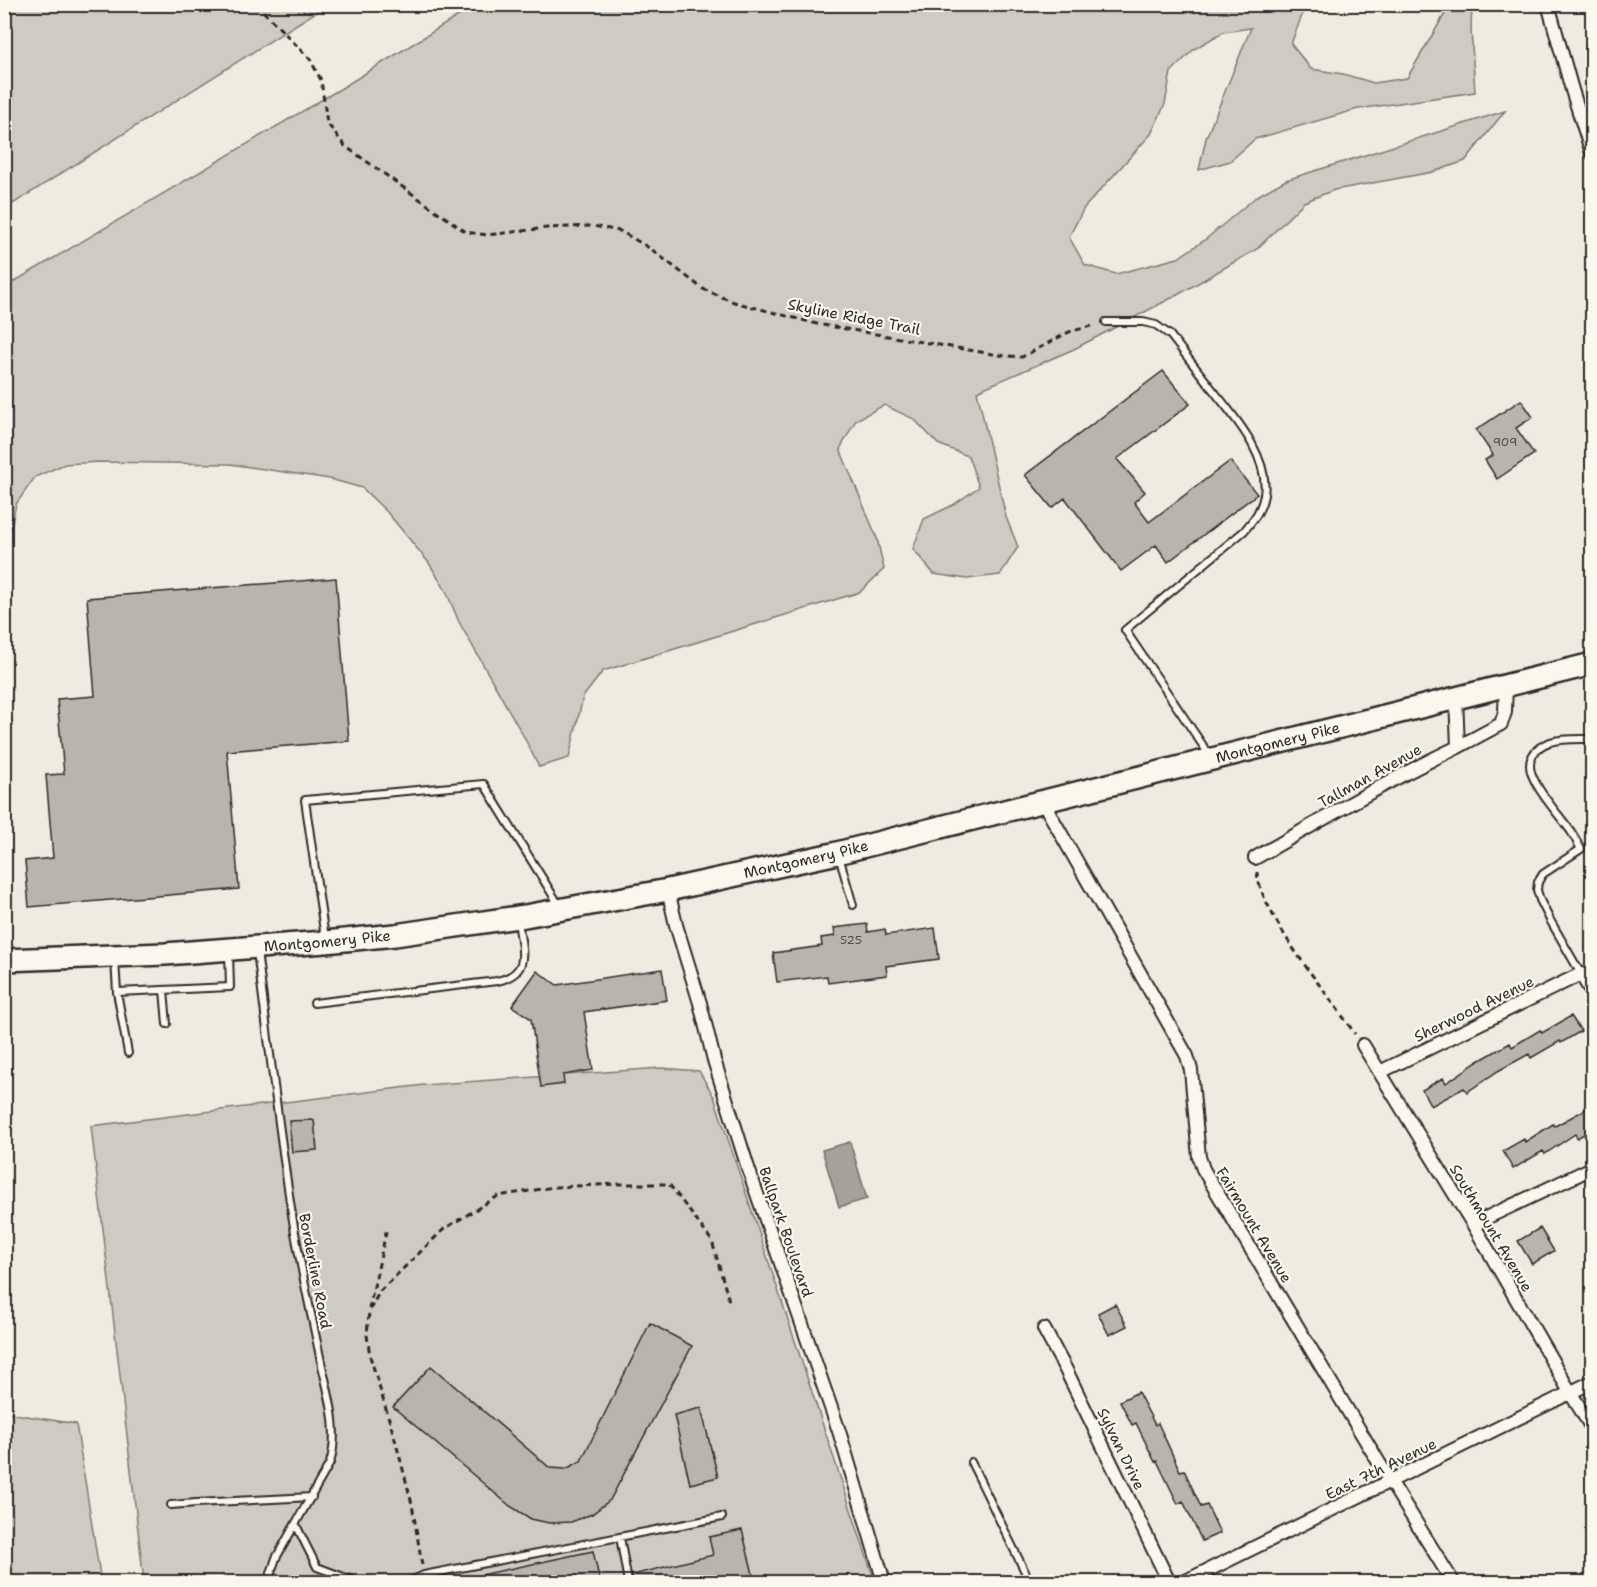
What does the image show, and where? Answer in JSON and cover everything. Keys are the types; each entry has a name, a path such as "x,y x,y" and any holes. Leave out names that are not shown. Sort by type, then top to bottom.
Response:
{"highway":[{"name":"Montgomery Pike","path":"4,960 115,956 325,942 417,932 518,917 668,890 838,853 1593,664"}],"street":[{"path":"1548,4 1587,115 1593,153"},
{"name":"Tallman Avenue","path":"1255,858 1429,761 1501,724 1505,712 1506,686"},
{"path":"1456,698 1458,747"},
{"name":"Fairmount Avenue","path":"1043,802 1187,1056 1191,1070 1199,1157 1203,1168 1453,1582"},
{"name":"Ballpark Boulevard","path":"668,890 714,1059 748,1168 839,1431 884,1582"},
{"path":"1581,974 1593,993"},
{"name":"Sherwood Avenue","path":"1380,1072 1581,974"},
{"name":"Southmount Avenue","path":"1363,1045 1473,1224 1593,1428"},
{"path":"1473,1224 1593,1168"},
{"name":"Sylvan Drive","path":"1044,1329 1072,1381 1169,1582"},
{"name":"East 7th Avenue","path":"1184,1582 1593,1382"}],"lane":[{"path":"1106,322 1143,322 1156,325 1170,335 1241,427 1257,454 1264,478 1264,495 1259,513 1244,531 1125,630 1212,759"},
{"path":"1581,974 1550,920 1537,890 1538,882 1543,874 1581,849 1538,786 1531,774 1530,765 1532,756 1539,747 1551,741 1593,739"},
{"path":"325,942 305,800 484,784 562,909"},
{"path":"838,853 852,905"},
{"path":"314,1003 509,979 523,964 518,917"},
{"name":"Borderline Road","path":"257,947 291,1210 335,1431 330,1463 276,1558 268,1582"},
{"path":"117,992 230,987 229,949"},
{"path":"115,956 117,992 128,1053"},
{"path":"164,990 167,1024"},
{"path":"971,1462 1030,1582"},
{"path":"171,1505 312,1497"},
{"path":"408,1582 424,1575 722,1517"},
{"path":"296,1525 317,1567 357,1582"},
{"path":"620,1537 628,1582"}],"path":[{"name":"Skyline Ridge Trail","path":"256,4 310,59 321,80 327,123 345,146 466,232 487,236 547,228 593,226 620,231 651,249 703,290 734,302 817,324 998,356 1022,357 1069,332 1106,322"},
{"path":"1255,858 1258,881 1283,934 1363,1045"},
{"path":"369,1311 380,1291 444,1229 498,1196 554,1188 617,1184 669,1184 712,1241 729,1301"},
{"path":"387,1228 369,1311 367,1335 370,1356 412,1504 424,1575"}],"shaded area":[{"path":"5,4 327,4 327,5 5,209"},
{"path":"476,5 1306,5 1291,44 1311,69 1343,74 1374,83 1407,78 1450,5 1472,5 1475,92 1358,109 1255,139 1230,161 1199,170 1206,138 1251,28 1223,32 1194,49 1171,72 1165,104 1151,134 1084,208 1069,237 1085,265 1116,274 1178,258 1206,239 1257,196 1286,180 1505,111 1465,161 1433,172 1334,190 1304,202 1257,249 1181,293 1074,349 977,391 1006,517 1018,547 1000,575 967,579 934,574 913,549 924,519 953,505 979,487 968,456 938,444 914,419 884,405 856,420 840,449 877,538 884,569 860,592 603,671 583,697 569,758 539,767 429,563 387,512 362,488 330,479 230,464 99,462 65,464 35,477 16,504 5,555 5,287 340,89"},
{"path":"661,1068 699,1071 714,1097 875,1582 144,1582 91,1126 424,1085"},
{"path":"850,1142 867,1199 839,1207 822,1150"},
{"path":"4,1409 14,1414 76,1424 101,1582 5,1582"}],"building":[{"path":"1163,371 1190,404 1117,459 1145,492 1134,502 1149,522 1230,461 1257,494 1168,562 1156,545 1121,571 1065,498 1052,508 1025,475"},
{"path":"1521,400 1533,417 1516,428 1534,454 1497,479 1485,460 1493,455 1476,430"},
{"path":"336,578 349,741 227,751 239,889 29,907 25,861 53,858 46,775 64,774 57,699 95,696 87,598"},
{"path":"867,924 868,932 885,929 886,935 935,928 939,959 886,966 887,975 828,983 827,976 777,982 773,953 822,946 821,938 835,936 834,928"},
{"path":"662,969 667,1000 584,1012 593,1070 563,1075 564,1084 541,1087 531,1019 512,1006 537,971 557,985"},
{"path":"1571,1016 1581,1031 1531,1058 1529,1054 1467,1092 1464,1088 1431,1106 1422,1090 1443,1078 1446,1083 1510,1043 1512,1047 1540,1030 1542,1033"},
{"path":"1588,1108 1593,1116 1593,1129 1577,1138 1575,1134 1545,1154 1543,1151 1513,1169 1503,1151 1524,1139 1525,1142 1553,1124 1555,1126"},
{"path":"314,1120 317,1150 292,1152 289,1121"},
{"path":"1540,1228 1554,1251 1532,1264 1518,1241"},
{"path":"1115,1304 1127,1326 1109,1335 1098,1313"},
{"path":"650,1323 692,1346 610,1500 592,1514 571,1522 549,1523 531,1519 510,1506 393,1407 431,1366 550,1468 566,1469 581,1461"},
{"path":"1138,1392 1155,1425 1158,1423 1180,1471 1184,1470 1201,1507 1207,1505 1220,1533 1202,1541 1183,1501 1178,1504 1136,1423 1132,1425 1120,1401"},
{"path":"701,1408 718,1477 690,1484 674,1415"},
{"path":"742,1530 755,1582 633,1582 632,1575 713,1555 709,1537"},
{"path":"593,1551 600,1582 473,1582 472,1577"}]}
